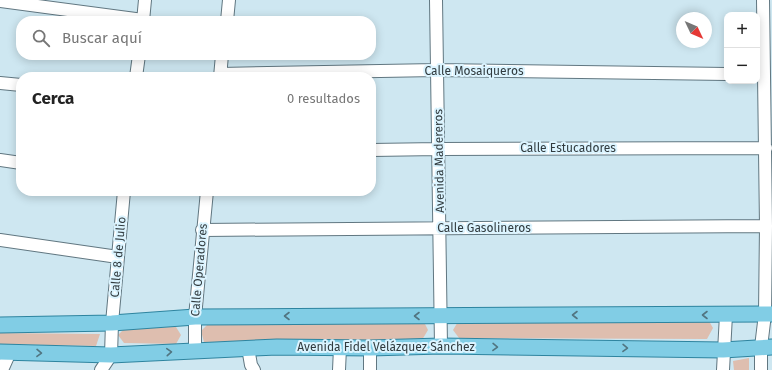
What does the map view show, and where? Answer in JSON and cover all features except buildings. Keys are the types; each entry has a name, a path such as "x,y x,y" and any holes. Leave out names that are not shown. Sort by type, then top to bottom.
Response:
{"main road":[{"path":"0,325 112,322 195,317 768,314"},
{"name":"Avenida Fidel Velázquez Sánchez","path":"5,352 111,355 277,347 370,348 441,346 724,350 767,347"}],"street":[{"path":"143,16 145,0"},
{"path":"227,16 229,0"},
{"name":"Avenida Madereros","path":"436,0 441,346"},
{"path":"761,370 767,347 768,314 763,0"},
{"path":"0,1 68,5 123,16"},
{"path":"137,72 138,60"},
{"path":"220,72 222,60"},
{"name":"Calle Mosaiqueros","path":"350,72 436,70 724,74"},
{"path":"0,83 16,85"},
{"name":"Calle Estucadores","path":"376,150 439,148 766,148"},
{"path":"0,160 16,162"},
{"name":"Calle 8 de Julio","path":"111,355 112,322 124,196"},
{"name":"Calle Operadores","path":"195,350 195,317 206,196"},
{"name":"Calle Gasolineros","path":"202,230 766,226"},
{"path":"0,240 118,257"},
{"path":"723,370 726,315"},
{"path":"248,348 251,365 254,370"},
{"path":"339,370 340,348"},
{"path":"370,348 370,370"},
{"path":"2,370 5,352"},
{"path":"101,370 111,355"}],"shaded area":[{"path":"459,320 709,321 713,328 707,339 459,338 453,330"},
{"path":"424,322 428,330 422,340 204,342 201,331 208,324"},
{"path":"176,327 181,335 176,344 124,343 118,335 125,328"},
{"path":"0,333 100,334 96,346 0,344"},
{"path":"749,358 749,370 734,370 733,361"}]}
